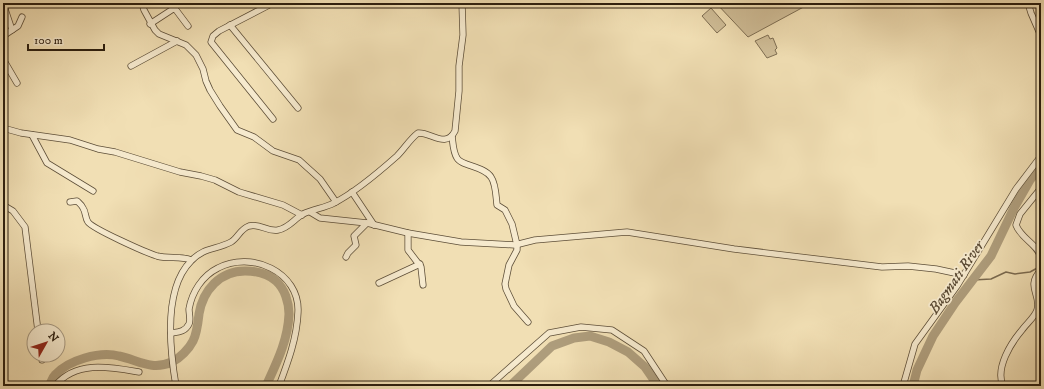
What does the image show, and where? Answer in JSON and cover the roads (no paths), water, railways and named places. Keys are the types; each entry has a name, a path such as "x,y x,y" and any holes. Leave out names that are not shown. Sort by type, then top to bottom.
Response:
{"street":[{"path":"3,3 12,30"},
{"path":"142,3 150,24 159,34 186,46 196,55 204,69 206,81 210,90 237,130 254,137 273,151 299,160 320,179 336,202"},
{"path":"273,3 216,33 211,42 273,119"},
{"path":"176,386 171,350 171,316 176,288 184,270 191,260 206,250 217,248 231,242 247,227 258,225 273,230 279,230 291,224 302,215 336,202 352,192 398,155 418,133 439,139 448,139 452,136 455,131 459,91 459,66 463,35 462,3"},
{"path":"1028,3 1041,36"},
{"path":"150,24 173,9 176,10 188,26"},
{"path":"3,36 18,26 22,17"},
{"path":"230,25 298,108"},
{"path":"131,66 177,41"},
{"path":"3,59 17,83"},
{"path":"3,128 32,135 70,140 180,172 208,178 239,192 283,205 302,215"},
{"path":"32,135 47,163 93,191"},
{"path":"452,136 457,159 461,163 468,164 486,172 492,178 497,205 505,210 512,224 517,250 509,265 505,284 514,306 528,322"},
{"path":"903,386 915,344 964,275 1016,189 1041,156"},
{"path":"1041,188 1020,214 1016,225 1018,231 1037,249 1041,258"},
{"path":"352,192 374,224"},
{"path":"70,202 77,201 84,208 87,222 91,226 111,237 120,239 157,256 191,260"},
{"path":"3,205 14,211 25,227 37,323"},
{"path":"310,212 320,218 374,224 408,233 460,242 517,245 535,240 627,232 734,249 882,267 908,266 936,269 964,275"},
{"path":"346,257 356,245 354,236 367,223"},
{"path":"408,233 408,250 420,264 423,285"},
{"path":"171,333 181,332 187,326 189,323 189,309 194,292 205,277 217,268 234,262 257,262 268,266 285,278 291,285 298,311 295,333 279,386"},
{"path":"379,283 420,264"},
{"path":"1003,386 1001,383 1002,364 1020,331 1037,312 1038,305 1033,282 1036,275 1041,270"},
{"path":"489,386 549,333 581,327 612,330 644,351 667,386"},
{"path":"55,386 75,371 87,367 121,369 139,372"}],"waterway":[{"name":"Bagmati River","path":"913,386 917,370 933,336 955,303 991,256 1014,208 1030,180 1041,166"},
{"path":"973,280 991,279 1006,272 1015,274 1030,272 1041,266"},
{"name":"Bagmati River","path":"49,386 54,376 68,365 94,356 119,356 151,365 172,362 181,356 193,341 201,305 209,290 221,278 228,274 245,271 254,271 273,278 282,288 288,305 289,314 287,333 278,360 266,386"},
{"name":"Bagmati River","path":"510,386 552,346 574,338 590,336 609,342 628,352 645,367 658,386"}]}
